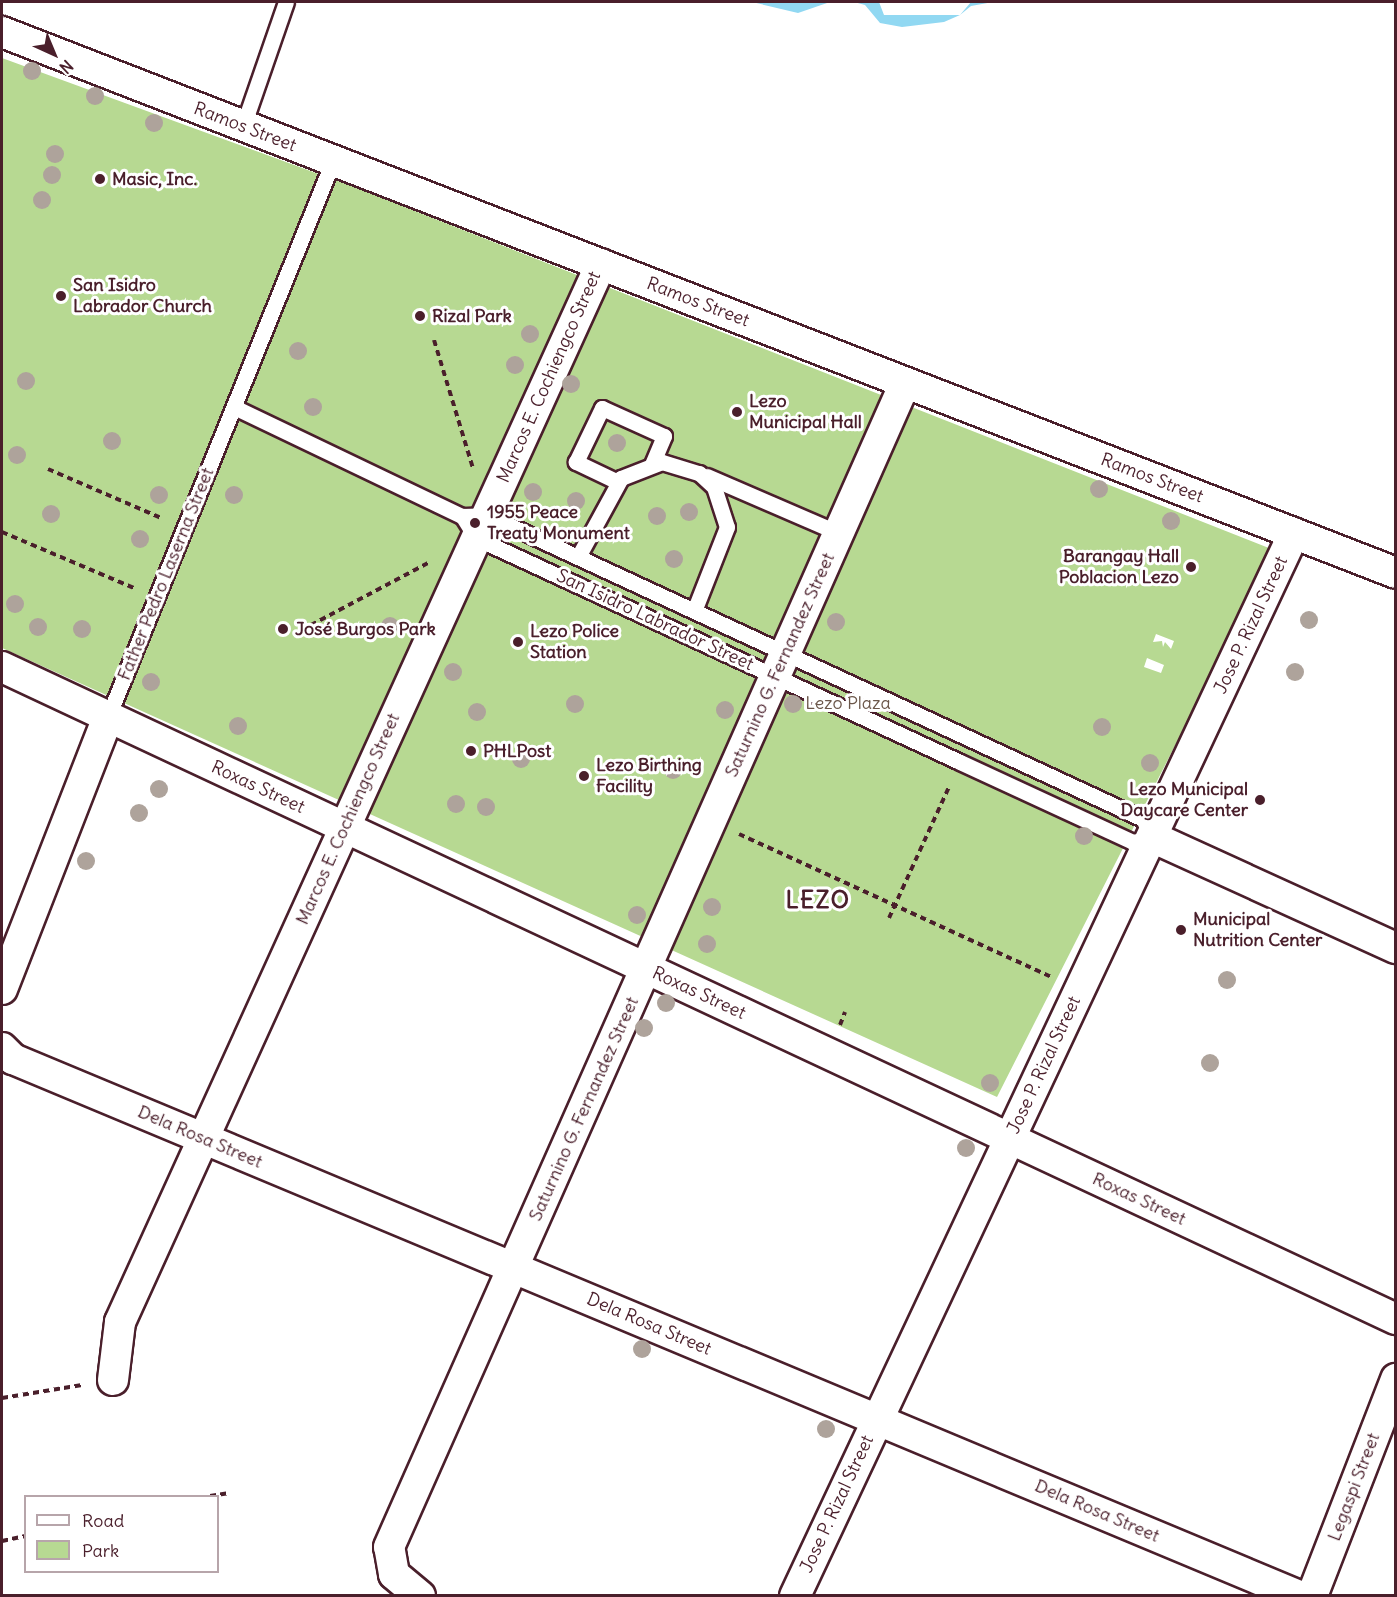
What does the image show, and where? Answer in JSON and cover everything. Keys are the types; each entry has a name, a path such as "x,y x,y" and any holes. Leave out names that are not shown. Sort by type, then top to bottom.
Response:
{"street":[{"name":"Ramos Street","path":"2,32 1395,573"},
{"name":"Marcos E. Cochiengco Street","path":"113,1380 120,1322 344,827 475,523 601,264"},
{"name":"Saturnino G. Fernandez Street","path":"420,1596 394,1574 389,1547 905,383"},
{"name":"Jose P. Rizal Street","path":"795,1596 1294,533"},
{"name":"Roxas Street","path":"2,667 1395,1319"},
{"name":"Father Pedro Laserna Street","path":"2,989 108,717"},
{"name":"San Isidro Labrador Street","path":"1152,837 1395,948"},
{"name":"Dela Rosa Street","path":"2,1048 13,1059 1299,1596"},
{"name":"Legaspi Street","path":"1312,1596 1395,1379"}],"lane":[{"path":"243,126 286,2"},
{"name":"Father Pedro Laserna Street","path":"108,717 333,161"},
{"name":"San Isidro Labrador Street","path":"234,407 475,523 781,665 1143,819 1152,837 1133,842 960,762 781,665 694,611 578,558 475,523"},
{"path":"618,482 576,462 602,408 664,436 652,464"},
{"path":"578,558 618,482 652,464 681,465 839,533"},
{"path":"694,611 727,527 714,487 699,473"}],"path":[{"path":"311,625 475,523 434,340"},
{"path":"48,469 184,528"},
{"path":"2,532 156,598"},
{"path":"889,918 960,762"},
{"path":"711,821 1079,990"},
{"path":"2,1398 113,1380"},
{"path":"217,1495 228,1492"},
{"path":"2,1541 24,1536"}],"green space":[{"name":"Lezo Plaza","path":"2,58 354,187 1274,550 997,1097 2,648","holes":["1156,634 1174,641 1171,649 1165,642 1163,647 1162,641 1153,642","1147,658 1164,665 1161,673 1144,667"]}],"water":[{"path":"752,2 830,2 798,13"},
{"path":"854,2 879,2 884,15 960,15 944,22 902,27 880,23 865,5"},
{"path":"971,2 993,2 971,6 960,15"}],"place":[{"name":"Masic, Inc.","path":"100,179"},
{"name":"San Isidro Labrador Church","path":"61,296"},
{"name":"Rizal Park","path":"420,316"},
{"name":"Lezo Municipal Hall","path":"737,412"},
{"name":"1955 Peace Treaty Monument","path":"475,523"},
{"name":"Barangay Hall Poblacion Lezo","path":"1191,567"},
{"name":"José Burgos Park","path":"283,629"},
{"name":"Lezo Police Station","path":"518,642"},
{"name":"PHLPost","path":"471,751"},
{"name":"Lezo Birthing Facility","path":"584,776"},
{"name":"Lezo Municipal Daycare Center","path":"1260,800"},
{"name":"Municipal Nutrition Center","path":"1181,930"}],"district":[{"name":"LEZO","path":"818,900"}]}
